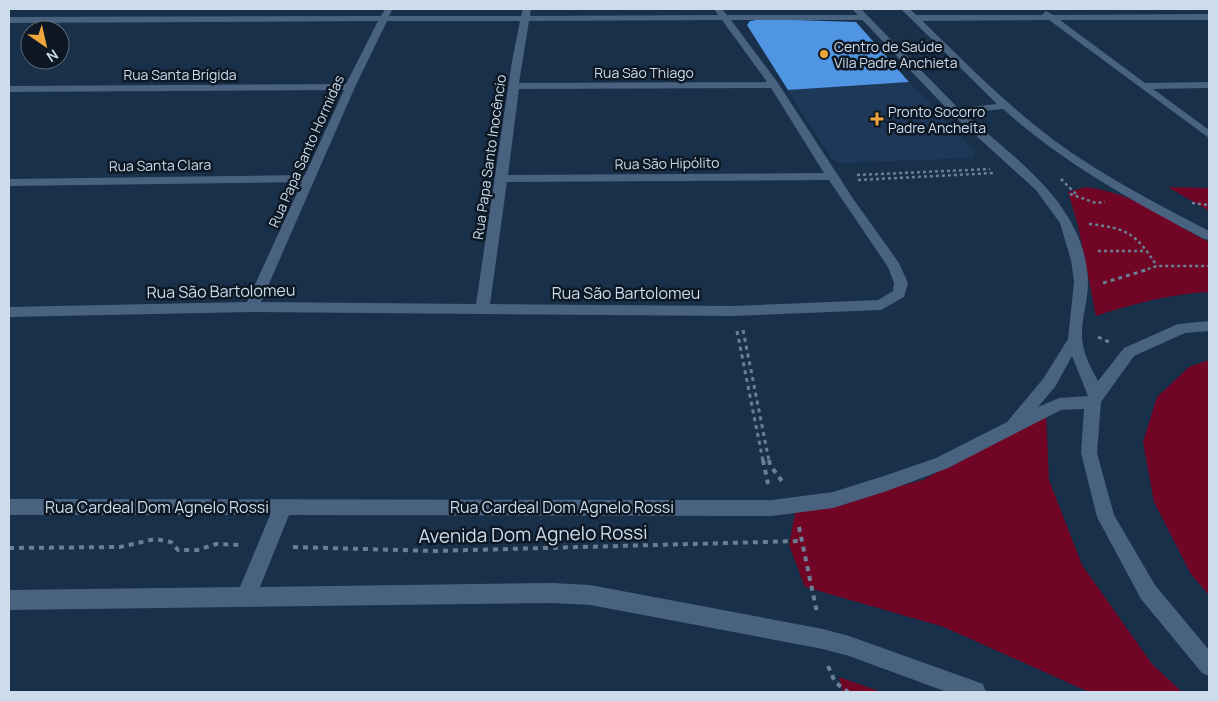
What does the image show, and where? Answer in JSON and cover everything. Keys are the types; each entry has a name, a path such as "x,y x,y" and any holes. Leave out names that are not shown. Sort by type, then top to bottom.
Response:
{"street":[{"path":"904,9 1005,106 1060,150 1149,204 1209,236"},
{"path":"1039,9 1209,135"},
{"path":"9,20 387,13 860,13 955,111 1046,194 1066,222 1075,248 1081,282 1075,339 1082,368 1095,398 1089,453 1106,517 1148,592 1209,666"},
{"name":"Rua Papa Santo Hormidas","path":"252,307 350,87 387,13"},
{"name":"Rua Papa Santo Inocêncio","path":"482,309 526,13"},
{"name":"Rua São Bartolomeu","path":"9,312 252,307 733,311 881,304 899,294 901,283 894,266 832,176 774,85 720,13"},
{"path":"915,18 1049,16 1209,17"},
{"name":"Rua São Thiago","path":"515,86 774,85"},
{"path":"1143,86 1209,85"},
{"name":"Rua Santa Brígida","path":"9,88 350,87"},
{"path":"955,111 1005,106"},
{"name":"Rua São Hipólito","path":"502,179 832,176"},
{"name":"Rua Santa Clara","path":"9,182 311,178"},
{"path":"1095,398 1130,352 1183,328 1209,326"},
{"path":"1010,428 1049,383 1075,339"},
{"name":"Rua Cardeal Dom Agnelo Rossi","path":"9,507 772,508 833,500 887,483 942,464 1059,404 1095,398"},
{"path":"246,597 283,507"},
{"path":"9,600 552,593 590,595 822,639 849,646 974,692"}],"path":[{"path":"832,176 1016,168"},
{"path":"856,180 1000,173"},
{"path":"1046,194 1076,194 1085,200 1096,203 1105,202 1132,212 1142,210 1149,204"},
{"path":"1066,222 1122,227 1135,234 1157,266"},
{"path":"1075,248 1113,252 1147,251"},
{"path":"1100,286 1105,282 1157,266 1209,266"},
{"path":"733,311 772,508"},
{"path":"741,324 770,465 788,488 796,504 800,542 831,677 843,690 848,692"},
{"path":"1075,339 1095,340 1098,337 1098,332"},
{"name":"Avenida Dom Agnelo Rossi","path":"9,548 120,547 155,539 171,542 178,550 197,550 216,544 435,551 800,542"}],"shaded area":[{"path":"909,82 975,152 973,158 839,163 831,158 788,90"},
{"path":"1085,187 1103,190 1135,201 1209,242 1209,292 1151,300 1096,316 1078,225 1068,192"},
{"path":"1168,187 1209,188 1209,211"},
{"path":"1209,360 1209,595 1191,574 1154,502 1143,442 1157,397 1189,367"},
{"path":"1046,413 1049,480 1082,565 1152,664 1182,692 1089,692 944,627 805,587 789,545 795,513 923,480"},
{"path":"839,677 881,692 843,692"}],"building":[{"name":"Centro de Saúde Vila Padre Anchieta","path":"763,19 856,22 909,82 788,90 747,25 750,21"}],"place":[{"name":"Centro de Saúde Vila Padre Anchieta","path":"824,54"},
{"name":"Pronto Socorro Padre Ancheita","path":"877,119"}]}
